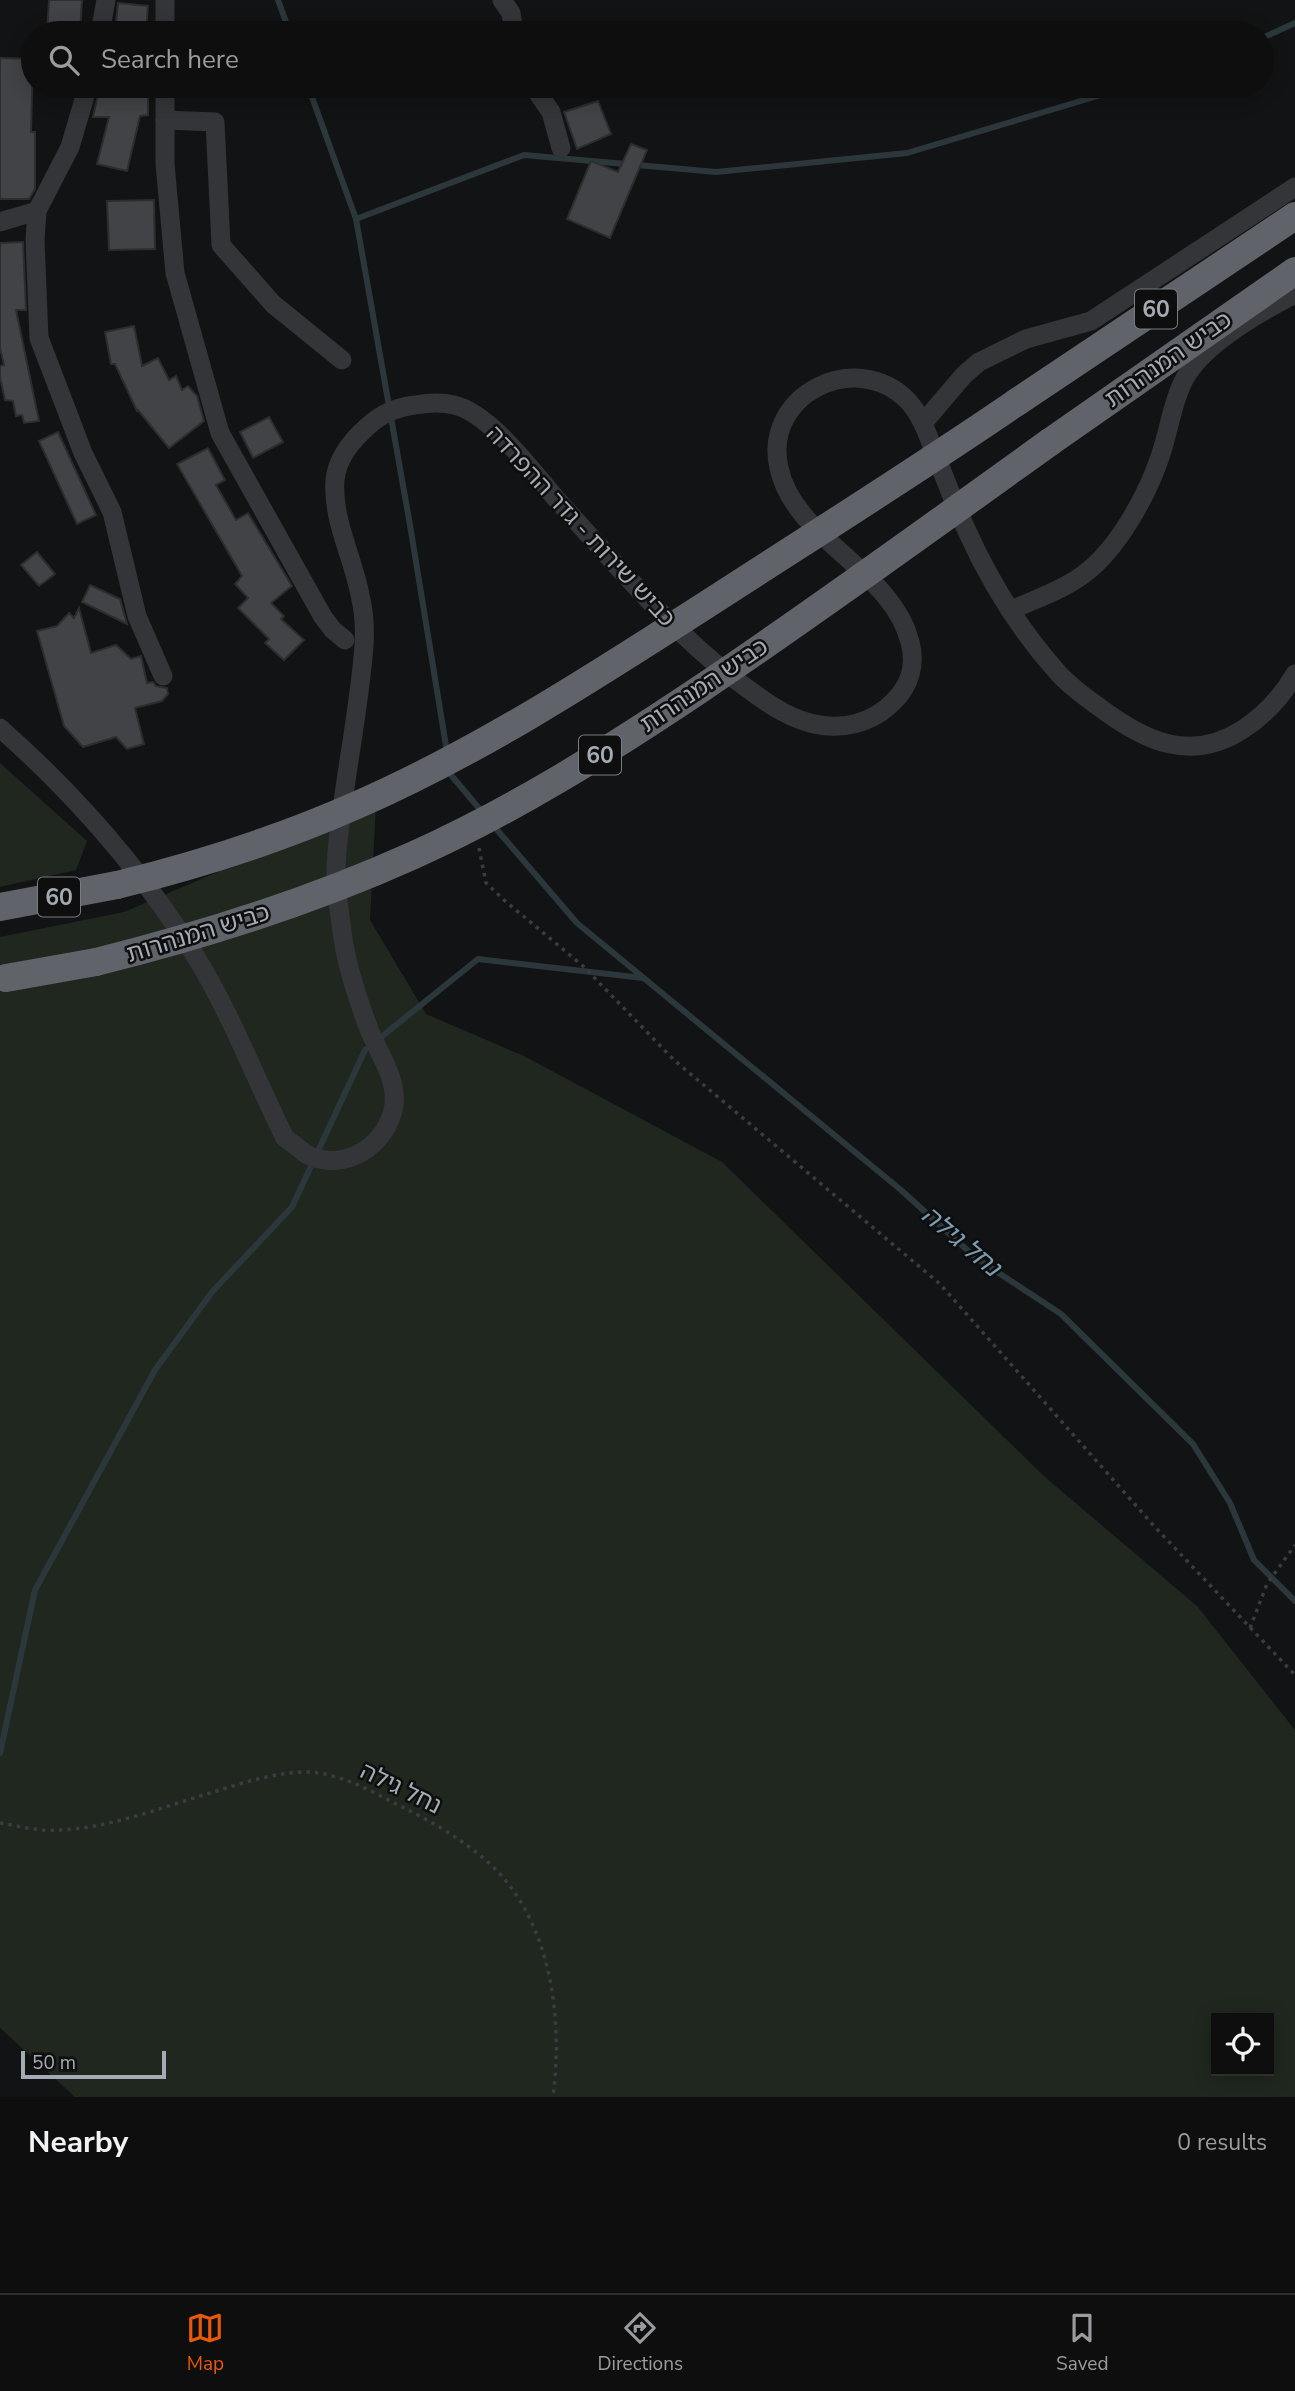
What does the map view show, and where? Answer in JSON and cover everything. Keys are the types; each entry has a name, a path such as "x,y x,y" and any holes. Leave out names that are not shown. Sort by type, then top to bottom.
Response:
{"highway":[{"name":"כביש המנהרות","path":"0,907 117,885 211,860 359,804 432,769 584,682 932,461 1295,216"},
{"name":"כביש המנהרות","path":"6,978 96,962 173,943 295,904 414,855 496,815 603,754 715,679 1295,271"}],"street":[{"path":"102,21 106,0"},
{"path":"165,0 165,21"},
{"path":"502,0 511,13 512,21"},
{"path":"84,98 70,147 37,211 35,240 39,338 83,453 113,512 137,615 163,676"},
{"path":"165,98 165,164 175,273 220,433 323,617 345,640"},
{"path":"541,98 551,112 561,148"},
{"path":"165,120 215,122 221,245 273,304 342,360"},
{"path":"923,423 964,375 979,362 1026,339 1091,321 1295,187"},
{"path":"0,222 37,211"},
{"path":"1012,610 1083,575 1102,557 1147,490 1181,385 1189,371 1243,324 1295,294"},
{"name":"כביש שירות - גדר ההפרדה","path":"0,728 44,767 109,836 167,915 196,958 285,1138 306,1153 321,1159 342,1159 360,1155 374,1144 386,1129 392,1115 395,1096 390,1075 357,996 343,941 336,880 338,839 365,640 360,594 339,519 335,481 341,459 354,439 377,418 402,407 425,403 453,405 467,410 495,430 629,580 695,647 749,690 785,713 805,722 829,727 850,726 873,718 901,695 912,674 913,652 908,633 896,608 797,506 786,489 777,464 780,432 786,416 796,402 813,388 829,381 850,378 876,382 898,393 913,406 923,423 981,561 1012,610 1060,675 1082,695 1138,734 1176,746 1205,746 1236,734 1262,716 1281,697 1295,674"}],"path":[{"path":"479,847 486,883 583,966 674,1060 940,1284 1118,1486 1295,1675"},
{"path":"1250,1628 1267,1584 1295,1545"},
{"name":"נחל גילה","path":"0,1823 41,1830 107,1823 260,1778 306,1772 351,1781 436,1824 492,1866 519,1899 537,1936 550,1980 557,2023 558,2060 553,2097"}],"shaded area":[{"path":"0,763 87,841 76,870 0,887"},
{"path":"376,804 370,920 426,1014 524,1056 722,1162 1045,1477 1197,1606 1295,1730 1295,2097 75,2097 0,2028 0,937 124,912"}],"building":[{"path":"49,0 82,0 81,21 48,21"},
{"path":"118,3 148,6 147,21 116,21"},
{"path":"0,58 21,59 21,98 32,98 35,189 29,199 0,199"},
{"path":"97,98 148,98 148,115 140,116 127,171 97,164 109,117 93,117"},
{"path":"598,101 611,134 577,149 564,112"},
{"path":"631,144 647,150 610,238 567,219 591,161 618,172"},
{"path":"154,200 155,249 109,250 107,201"},
{"path":"23,242 26,310 16,310 39,421 24,423 22,415 16,416 13,401 5,400 0,377 0,366 4,365 0,348 0,243"},
{"path":"134,326 142,366 158,358 169,380 176,376 182,390 188,386 197,396 204,421 169,448 137,411 115,364 111,364 105,332"},
{"path":"269,417 283,442 253,458 240,432"},
{"path":"58,432 96,515 77,524 39,441"},
{"path":"208,448 225,480 216,485 236,520 248,513 292,586 271,603 284,616 281,619 304,640 284,660 265,643 269,639 238,608 248,598 235,584 242,576 177,464"},
{"path":"37,552 55,574 39,586 21,565"},
{"path":"90,585 120,599 127,624 82,602"},
{"path":"79,608 91,653 116,645 131,659 141,656 147,683 153,682 156,686 167,688 168,694 162,701 135,708 144,744 127,749 116,737 83,747 64,726 37,631 57,626 69,613 74,618"}],"waterway":[{"path":"278,0 286,21"},
{"path":"1274,33 1295,23"},
{"path":"312,98 356,219 447,752"},
{"path":"356,219 524,155 716,172 907,153 1091,98"},
{"path":"450,769 451,775 483,813"},
{"name":"נחל גילה","path":"492,824 577,923 901,1190 976,1258 1061,1314 1193,1444 1230,1503 1254,1560 1295,1601"},
{"path":"0,1753 35,1590 155,1370 212,1292 292,1207 365,1050 478,959 643,978"}]}
